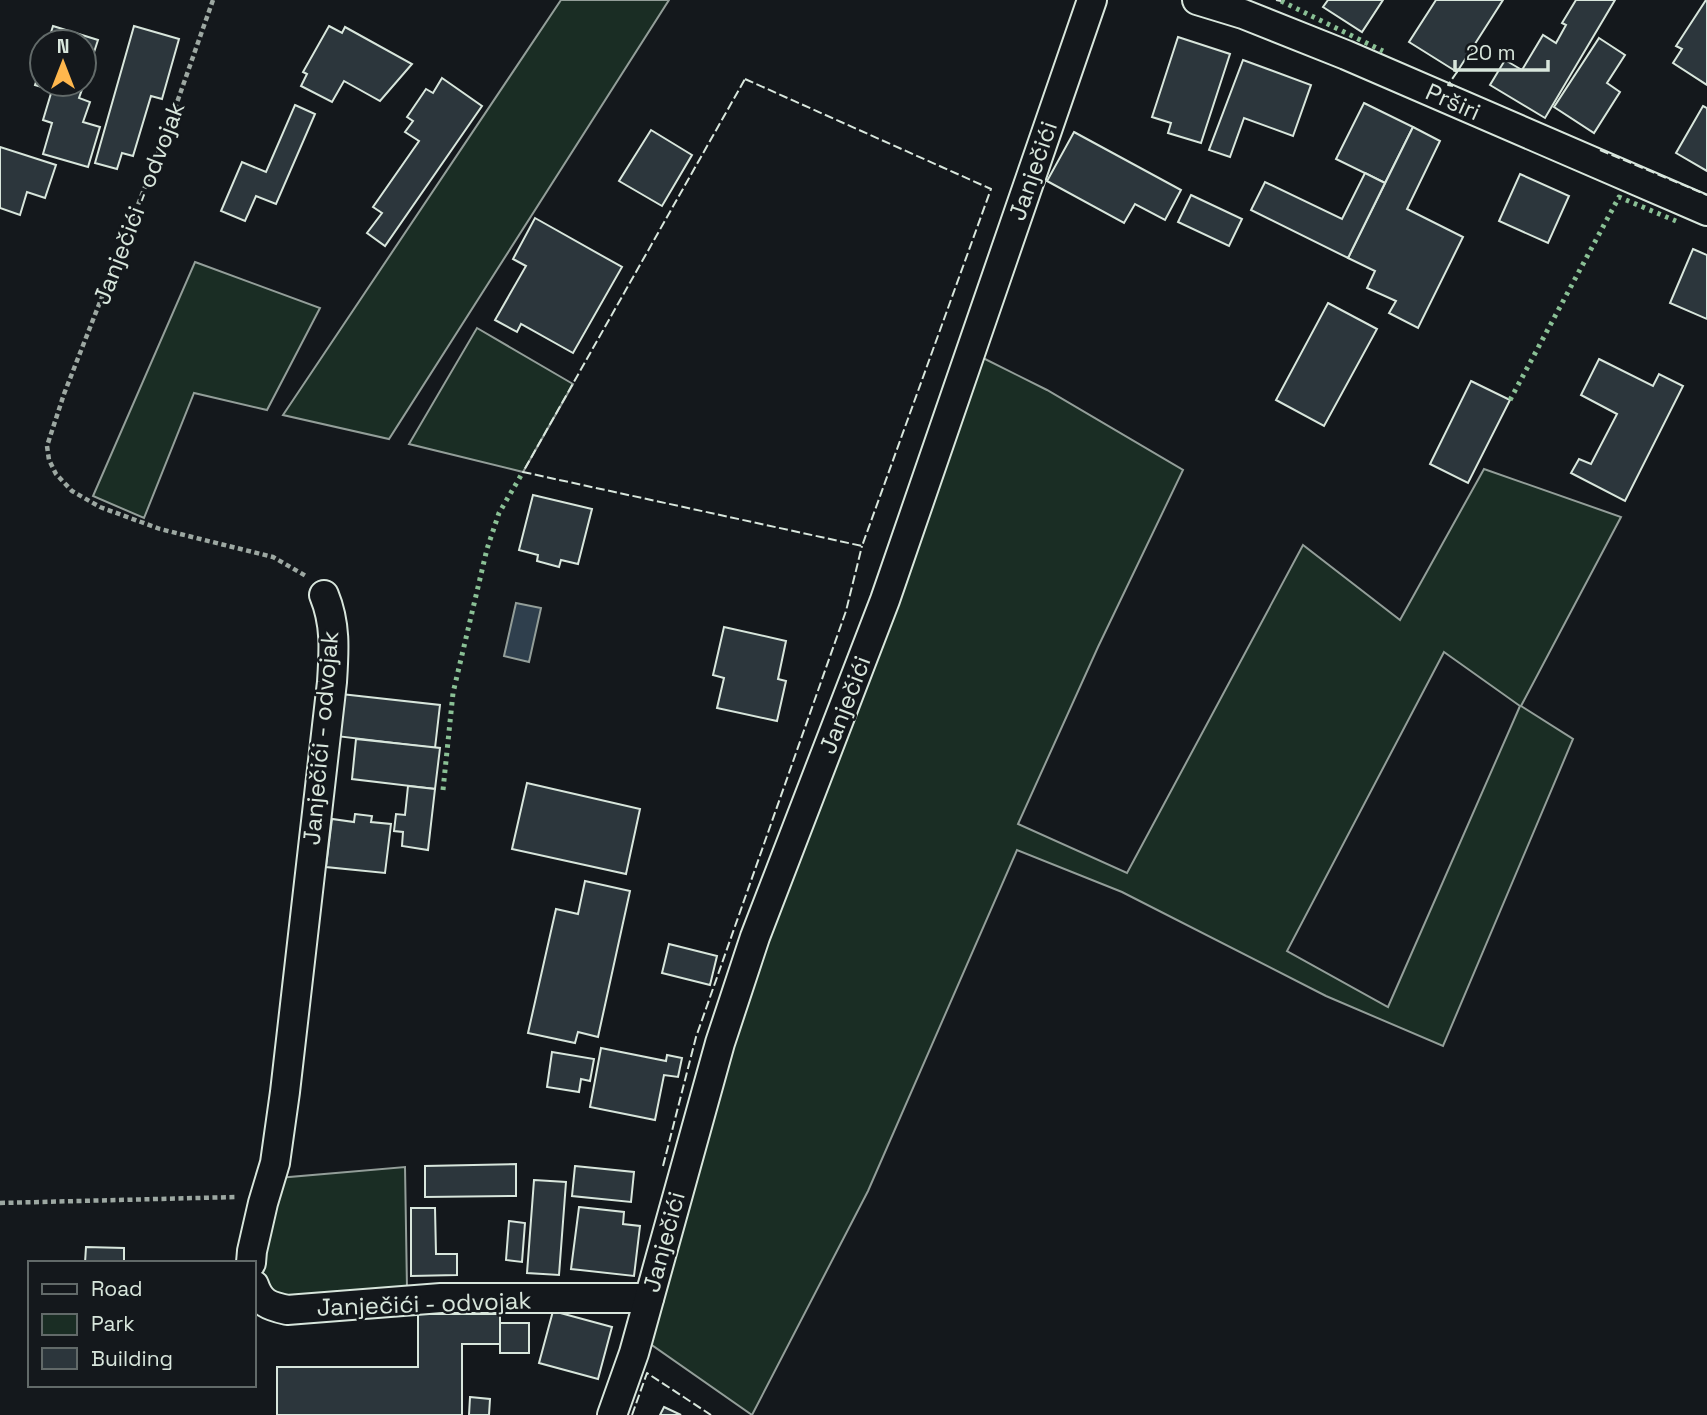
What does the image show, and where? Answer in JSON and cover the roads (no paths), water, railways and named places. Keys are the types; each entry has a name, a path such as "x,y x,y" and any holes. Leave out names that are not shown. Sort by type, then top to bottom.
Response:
{"street":[{"name":"Janječići","path":"612,1415 634,1353 720,1043 751,951 885,600 1092,0"},
{"name":"Prširi","path":"1197,0 1242,14 1346,55 1707,211"},
{"name":"Janječići - odvojak","path":"251,1261 275,1163 285,1092 332,682 335,638 331,612 324,595"},
{"name":"Janječići - odvojak","path":"256,1292 267,1306 287,1310 441,1298 649,1298"}],"water":[{"path":"516,603 541,608 529,662 504,656"}]}
